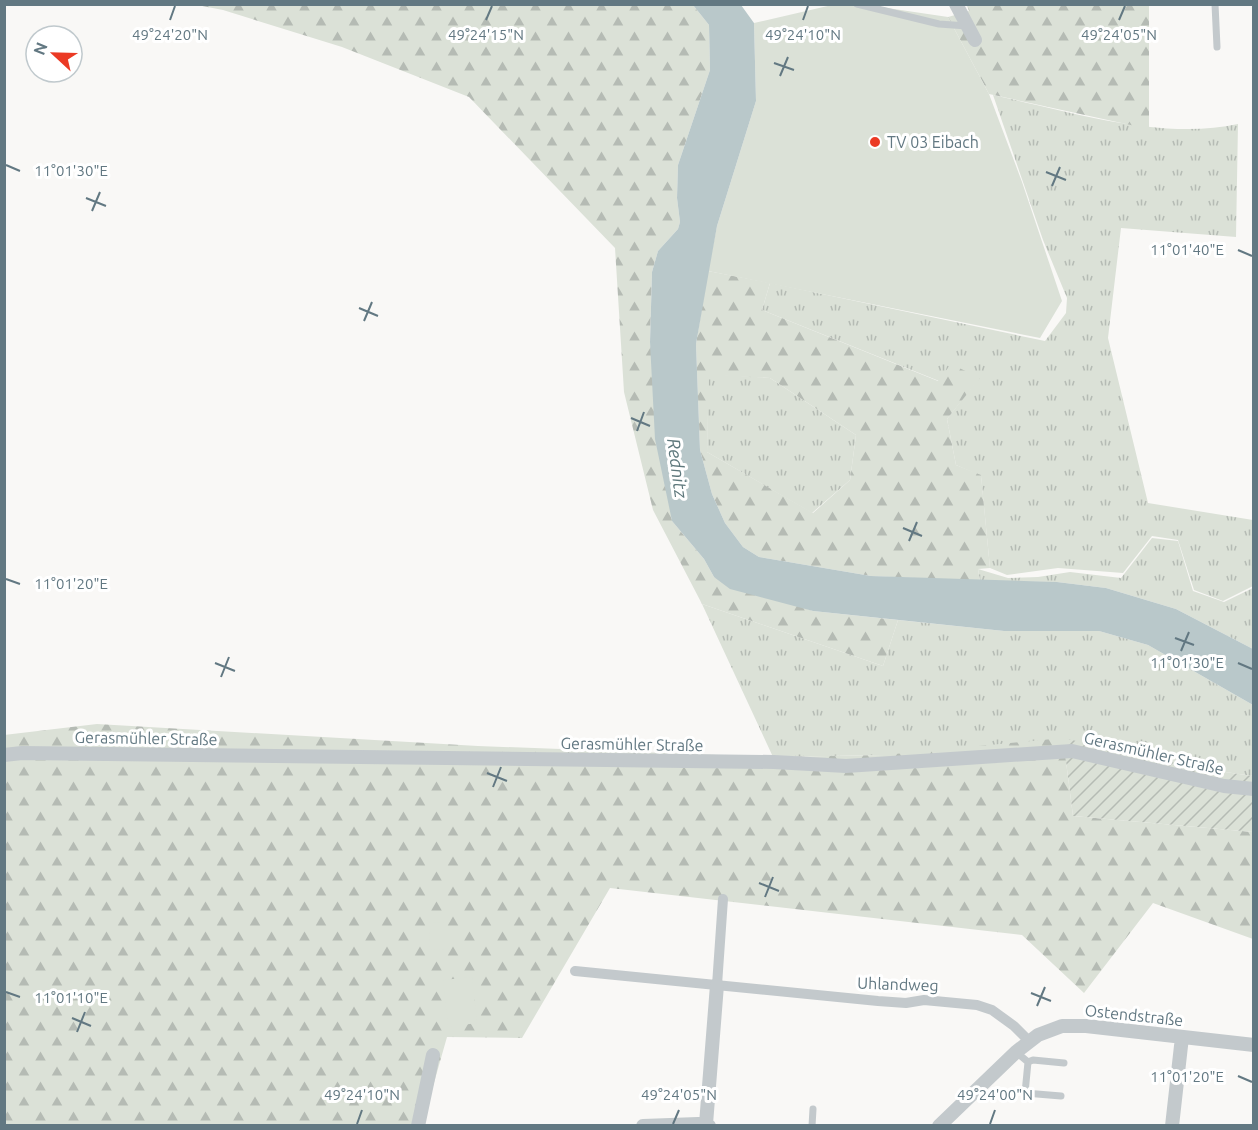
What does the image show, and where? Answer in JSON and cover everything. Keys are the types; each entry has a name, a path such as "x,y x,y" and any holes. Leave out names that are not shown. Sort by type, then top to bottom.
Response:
{"street":[{"path":"956,4 975,40"},
{"name":"Gerasmühler Straße","path":"4,755 22,753 739,761 846,766 1072,751 1224,786 1254,789"},
{"path":"643,1125 708,1125 723,899"},
{"name":"Uhlandweg","path":"574,970 906,1003 924,999 977,1005 992,1010 1014,1026 1029,1041"},
{"name":"Ostendstraße","path":"939,1125 1016,1052 1029,1041 1050,1029 1076,1025 1254,1046"},
{"path":"1172,1125 1182,1037"},
{"path":"418,1125 433,1055"}],"lane":[{"path":"857,4 939,24 967,26"},
{"path":"1215,4 1216,47"},
{"path":"1016,1052 1028,1062"},
{"path":"1028,1062 1033,1060 1064,1063"},
{"path":"1028,1062 1025,1093 1061,1096"},
{"path":"812,1125 813,1109"}],"green space":[{"path":"197,5 693,5 709,25 710,70 678,165 677,198 680,222 678,229 658,251 652,272 650,342 672,521 704,559 714,577 813,611 898,620 883,666 702,604 653,510 624,392 615,248 469,97 342,47 223,10"},
{"name":"TV 03 Eibach","path":"832,5 867,5 948,17 989,94 1022,182 1062,301 1040,338 708,271 717,226 756,101 754,23"},
{"path":"967,5 1149,5 1149,129 989,94 948,17 969,11"},
{"path":"993,95 1083,116 1147,127 1209,128 1238,124 1236,237 1121,228 1108,338 1148,503 1253,520 1253,586 1223,601 1194,590 1178,540 1152,536 1123,573 1058,568 1007,575 990,568 981,476 956,465 947,419 979,378 939,381 762,310 770,283 1045,341 1066,313 1067,298 1043,240"},
{"path":"708,271 770,283 762,310 938,381 951,364 980,378 947,419 956,465 981,475 990,568 978,569 980,581 871,576 759,557 743,547 725,523 712,494 700,450 696,344","holes":["709,375 770,378 856,435 850,480 813,513 707,452"]},
{"path":"708,374 770,378 856,435 850,480 812,513 707,452"},
{"path":"1152,538 1178,541 1193,591 1224,602 1253,588 1253,649 1176,609 1106,588 1057,582 980,581 978,569 1008,578 1038,577 1070,572 1121,578"},
{"path":"702,604 883,666 898,620 1004,631 1099,631 1148,645 1253,705 1253,776 1197,768 884,755 773,757"},
{"path":"97,724 478,746 773,757 884,755 1063,738 1073,816 1253,832 1253,939 1153,903 1084,993 1022,935 610,888 522,1038 447,1037 422,1125 5,1125 4,735"},
{"path":"1063,738 1197,768 1253,776 1253,832 1073,816"},
{"path":"444,922 444,949 430,950 429,923"},
{"path":"472,977 477,1023 448,1027 443,980"}],"water":[{"name":"Rednitz","path":"693,5 741,5 754,23 756,101 717,226 696,344 700,450 712,494 725,523 743,547 759,557 871,576 1057,582 1106,588 1176,609 1253,649 1253,705 1148,645 1099,631 1004,631 813,611 730,589 714,577 704,559 672,521 655,439 650,342 652,272 658,251 678,229 680,222 677,198 678,165 710,70 709,25"}],"place":[{"name":"TV 03 Eibach","path":"875,142"}]}
